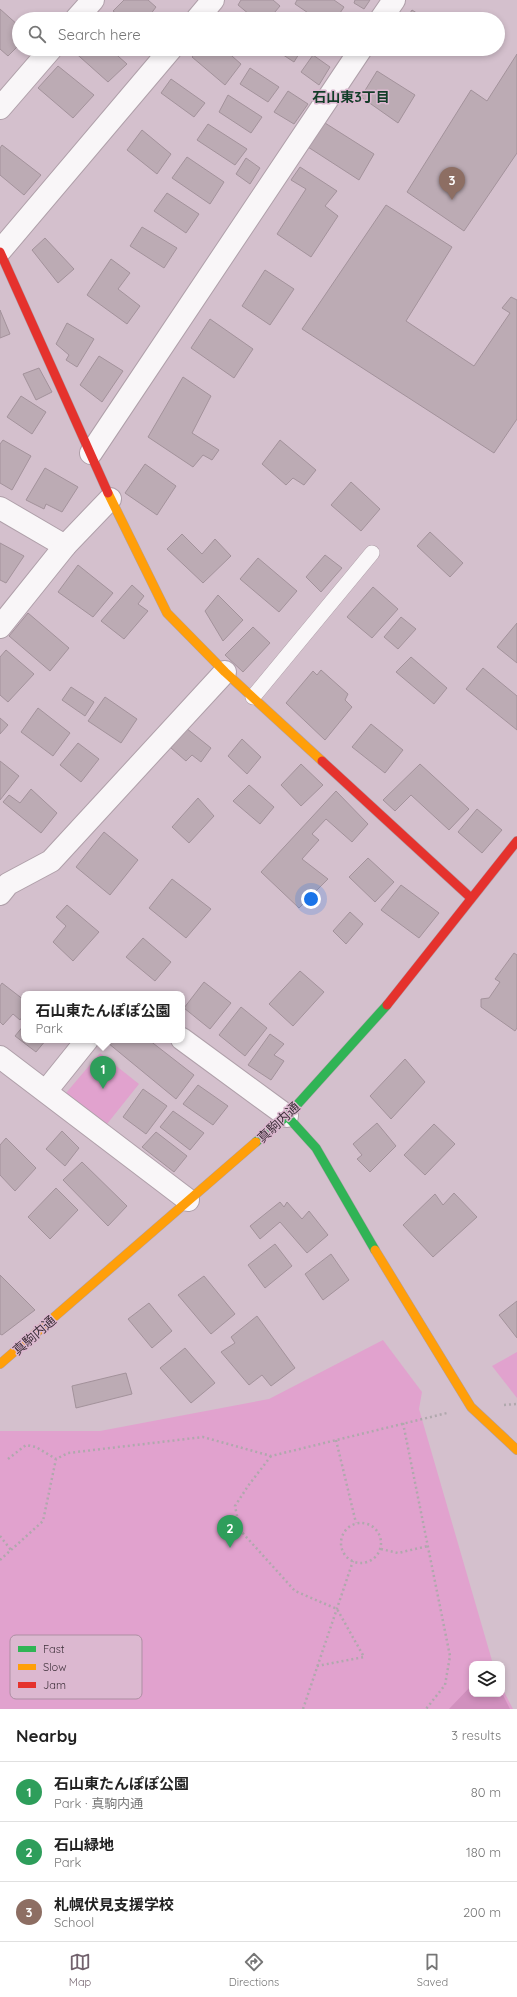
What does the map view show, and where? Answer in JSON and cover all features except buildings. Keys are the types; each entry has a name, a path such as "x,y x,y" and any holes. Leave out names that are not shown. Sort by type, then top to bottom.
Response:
{"main road":[{"path":"0,251 6,280 91,453 110,499 166,613 225,672 471,898"},
{"name":"真駒内通","path":"2,1358 287,1116 392,1000 517,841"},
{"path":"287,1116 316,1148 384,1266 471,1407 517,1450"}],"street":[{"path":"82,12 93,0"},
{"path":"203,12 213,0"},
{"path":"386,12 394,0"},
{"path":"0,108 45,56"},
{"path":"0,251 165,56"},
{"path":"91,453 356,56"},
{"path":"0,627 65,546 110,499"},
{"path":"0,508 65,546"},
{"path":"0,894 8,884 51,861 225,672"},
{"path":"185,1041 287,1116"},
{"path":"46,1091 85,1043"},
{"path":"0,1057 188,1200"}],"lane":[{"path":"253,697 372,553"}],"path":[{"path":"56,1459 68,1453 203,1437 271,1456 471,1407"},
{"path":"403,1423 450,1656 445,1685 426,1709"},
{"path":"336,1440 356,1523"},
{"path":"8,1459 26,1445 36,1447 56,1459"},
{"path":"271,1456 235,1506 240,1530 295,1591 337,1609 364,1657 317,1666"},
{"path":"0,1560 43,1521 56,1459"},
{"path":"356,1523 368,1524 378,1531 382,1543 381,1549 373,1559 367,1562 353,1561 343,1552 341,1545 344,1531 349,1526 356,1523"},
{"path":"0,1536 11,1550"},
{"path":"381,1549 398,1553 428,1546"},
{"path":"303,1709 353,1561"}],"shaded area":[{"path":"100,1053 139,1084 107,1124 66,1093"},
{"path":"383,1340 422,1392 419,1409 492,1661 469,1661 469,1697 505,1697 505,1694 513,1709 0,1709 0,1431 100,1431 269,1399"},
{"path":"517,1352 517,1398 492,1366"},
{"path":"469,1688 469,1697 504,1697 510,1709 449,1709"}],"traffic: fast":[{"path":"256,1142 287,1116 387,1005"},
{"path":"287,1116 316,1148 375,1250"}],"traffic: slow":[{"path":"108,493 167,613 225,672 322,761"},
{"path":"0,1364 256,1142"},
{"path":"375,1250 471,1407 517,1450"}],"traffic: jam":[{"path":"0,252 108,493"},
{"path":"322,761 471,898"},
{"path":"387,1005 517,841"}],"place":[{"name":"札幌伏見支援学校","path":"452,200"},
{"name":"石山東たんぽぽ公園","path":"103,1089"},
{"name":"石山緑地","path":"230,1548"}],"district":[{"name":"石山東3丁目","path":"351,97"}]}
